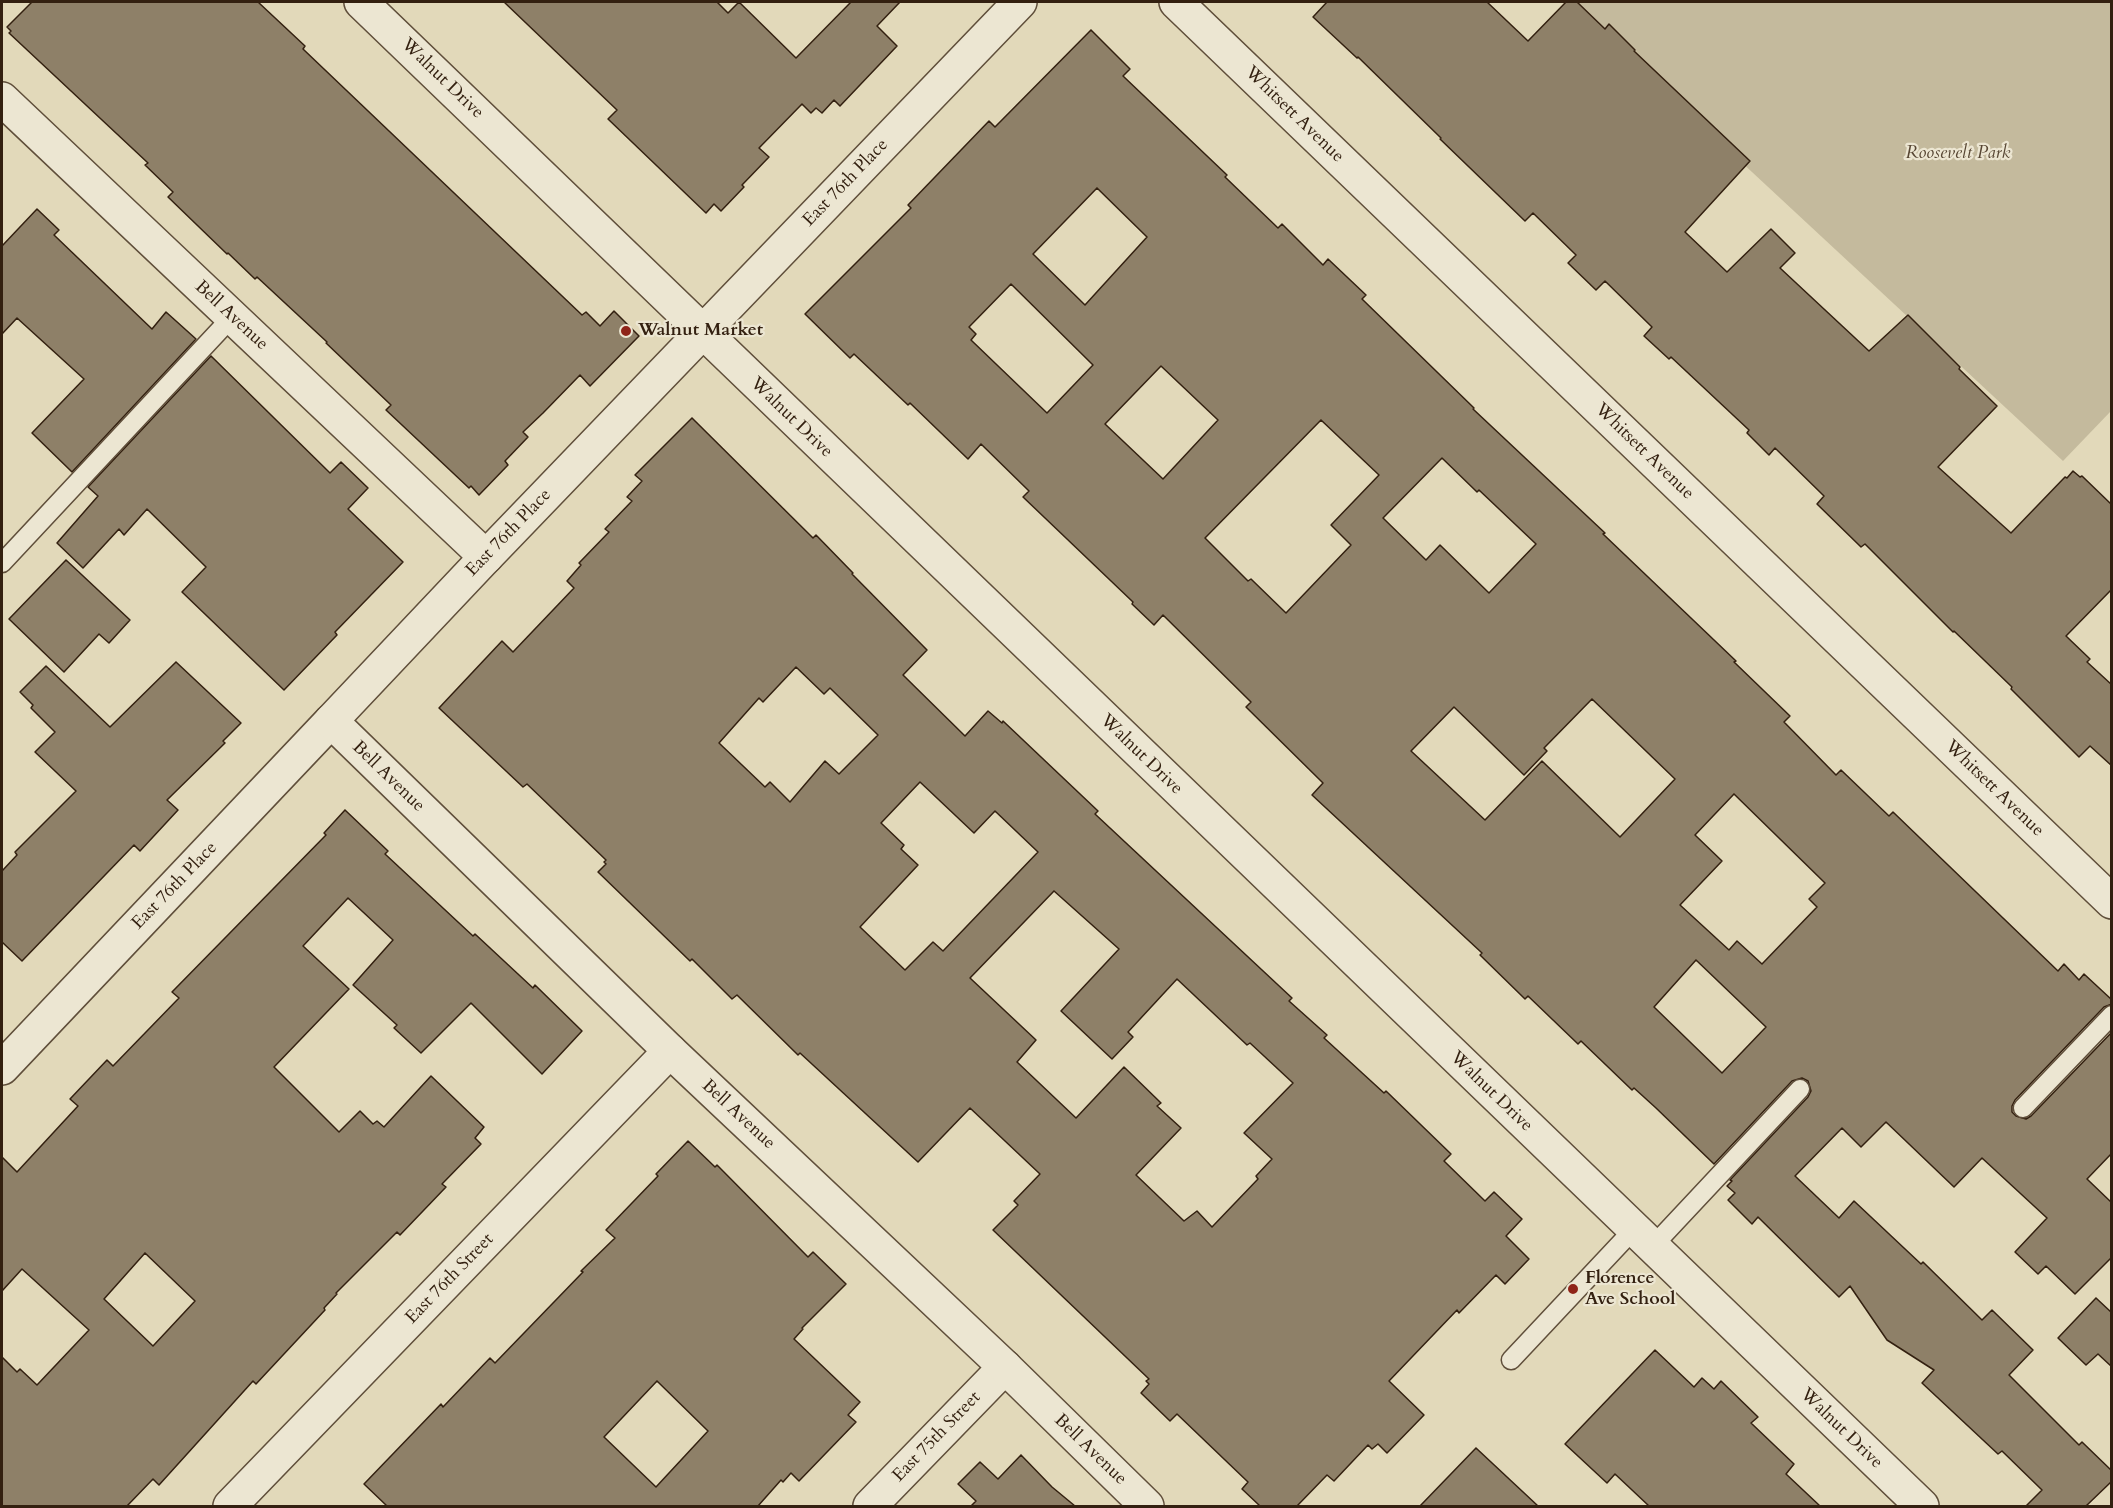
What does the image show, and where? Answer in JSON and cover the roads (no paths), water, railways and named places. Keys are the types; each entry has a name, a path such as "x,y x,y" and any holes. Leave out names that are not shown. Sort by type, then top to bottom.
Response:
{"street":[{"name":"Walnut Drive","path":"361,2 1922,1506"},
{"name":"East 76th Place","path":"2,1068 486,557 1020,2"},
{"name":"Whitsett Avenue","path":"1176,2 2112,902"},
{"name":"Bell Avenue","path":"2,99 486,557"},
{"name":"Bell Avenue","path":"331,722 670,1051 1005,1367 1147,1506"},
{"name":"East 76th Street","path":"230,1506 670,1051"},
{"name":"East 75th Street","path":"870,1506 1005,1367"}],"lane":[{"path":"2,563 232,317"},
{"path":"2023,1108 2112,1015"},
{"path":"1511,1360 1800,1089"}],"place":[{"name":"Walnut Market","path":"626,331"},
{"name":"Florence Ave School","path":"1573,1289"}],"park label":[{"name":"Roosevelt Park","path":"1958,154"}]}
